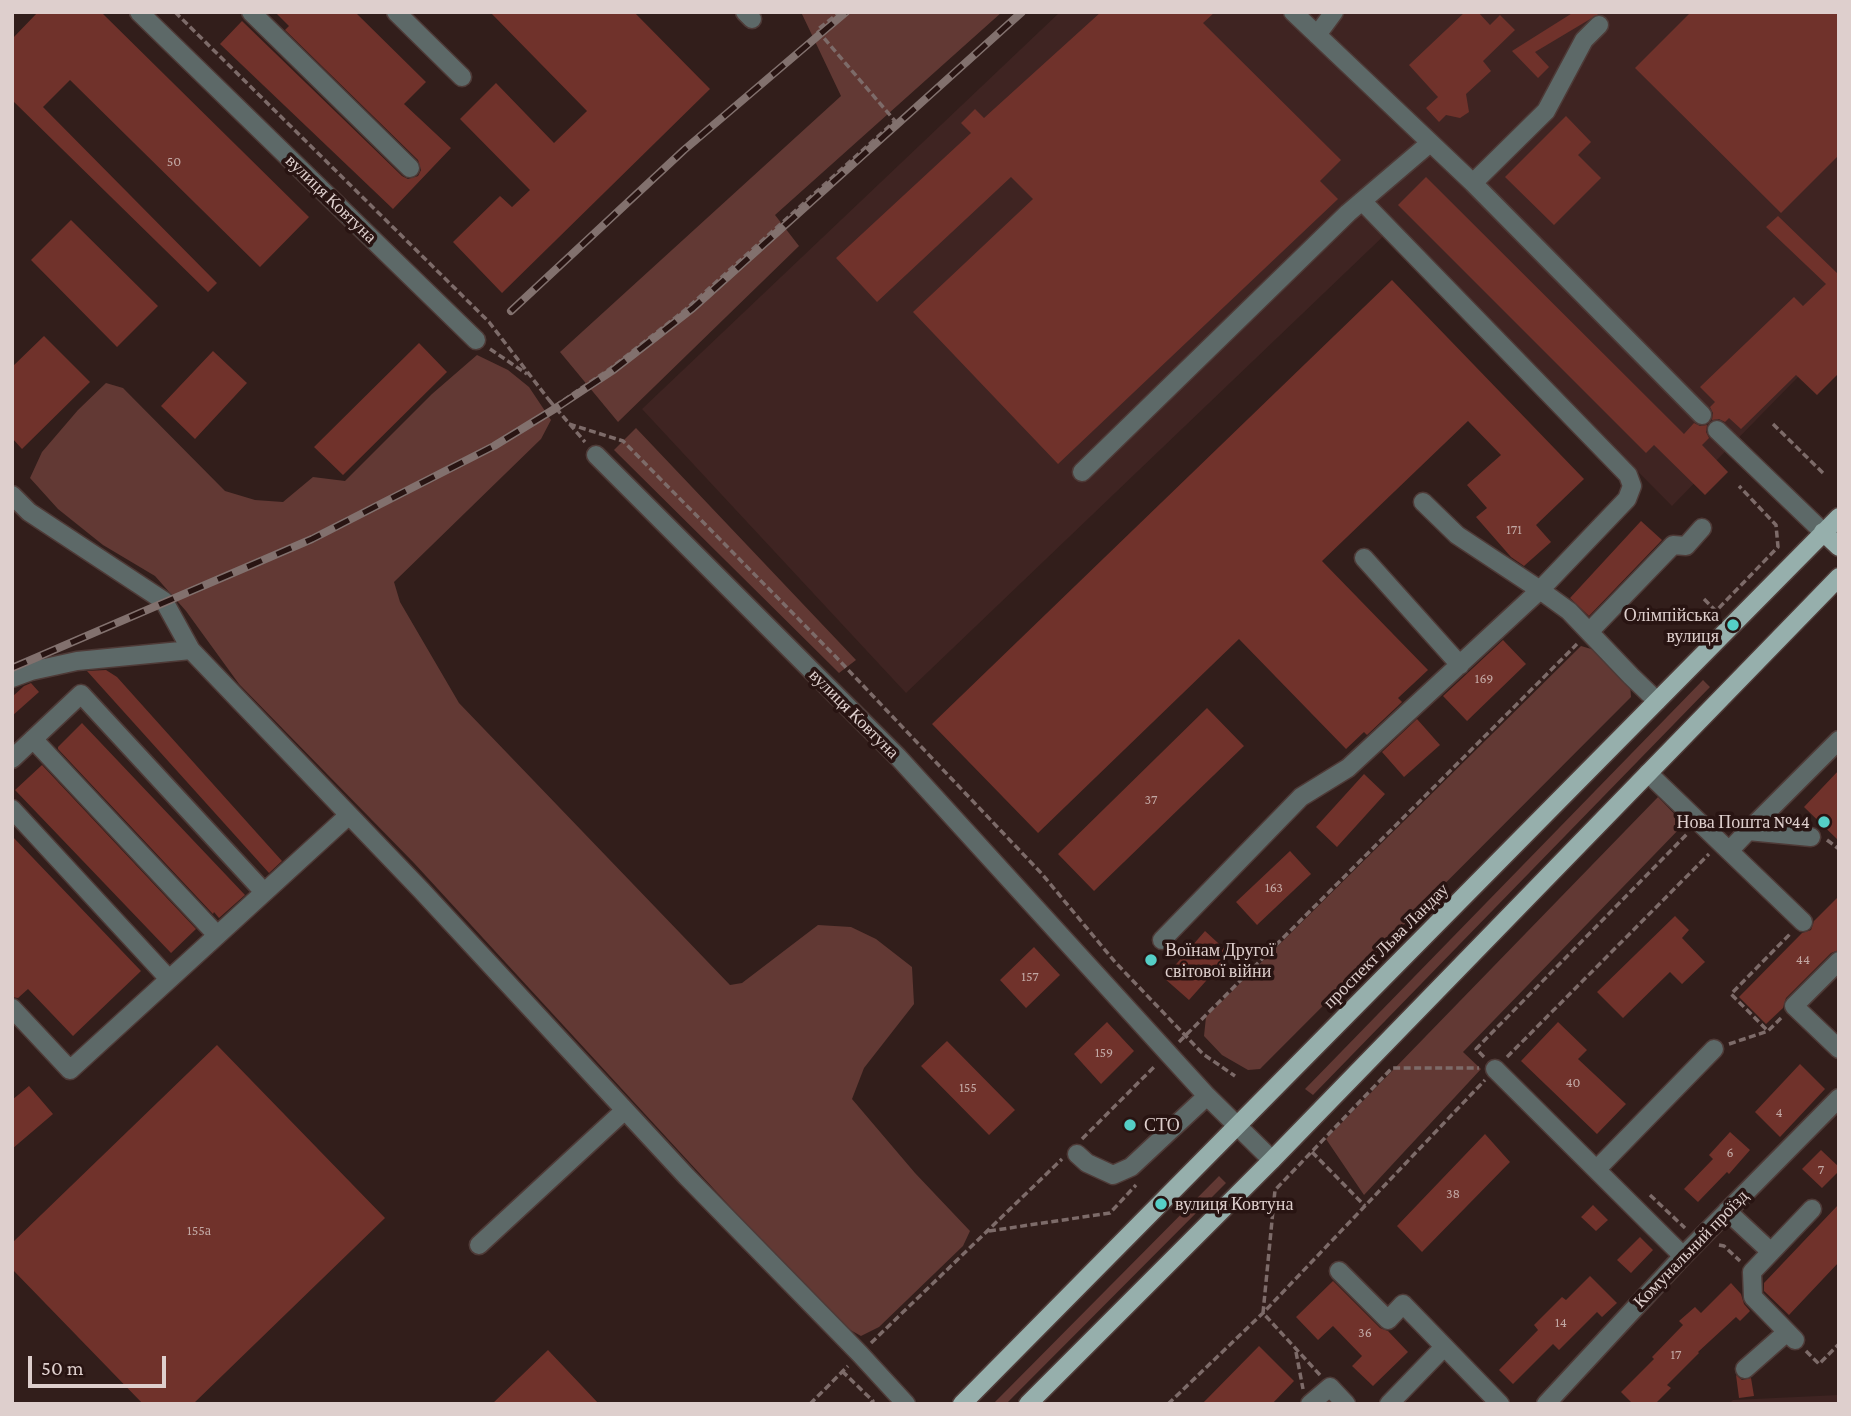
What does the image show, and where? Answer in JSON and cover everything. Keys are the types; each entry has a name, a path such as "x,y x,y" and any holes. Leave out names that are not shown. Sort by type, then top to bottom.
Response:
{"main road":[{"name":"проспект Льва Ландау","path":"962,1404 1839,517"},
{"path":"1823,532 1839,547"},
{"path":"1028,1404 1272,1160 1839,577"}],"street":[{"name":"вулиця Ковтуна","path":"139,12 476,340"},
{"path":"251,12 411,169"},
{"path":"396,12 462,78"},
{"path":"1293,12 1473,183 1702,415"},
{"path":"1317,35 1334,12"},
{"path":"1473,183 1546,111 1584,40 1606,18"},
{"path":"1082,472 1362,201 1430,143"},
{"path":"1162,940 1300,797 1348,768 1540,590 1627,499 1632,486 1628,475 1362,201"},
{"path":"1717,430 1823,532"},
{"name":"вулиця Ковтуна","path":"596,455 898,757 1168,1054 1272,1160"},
{"path":"12,495 29,512 164,601 191,650 905,1404"},
{"path":"1423,502 1457,535 1569,611 1657,701"},
{"path":"1589,632 1673,544 1686,546 1702,528"},
{"path":"1364,558 1460,665"},
{"path":"12,678 78,661 191,650"},
{"path":"12,759 80,694 264,892"},
{"path":"33,739 217,935"},
{"path":"1725,846 1748,831 1839,740"},
{"path":"1648,773 1802,922"},
{"path":"12,809 169,979"},
{"path":"12,1008 70,1070 349,815"},
{"path":"1748,831 1811,837"},
{"path":"1839,961 1794,1006 1839,1049"},
{"path":"1597,1169 1714,1049"},
{"path":"1495,1069 1683,1256"},
{"path":"1074,1150 1087,1163 1113,1174 1131,1167 1207,1096"},
{"name":"Комунальний проїзд","path":"1546,1404 1683,1256 1839,1098"},
{"path":"479,1245 625,1110"},
{"path":"1745,1368 1791,1336 1753,1297 1752,1272 1812,1209"},
{"path":"1727,1211 1771,1252"},
{"path":"1339,1271 1388,1320 1403,1304 1500,1404"},
{"path":"1389,1404 1444,1348"},
{"path":"1307,1397 1330,1387 1346,1404"}],"path":[{"path":"174,12 489,321 545,399 550,400 596,455"},
{"path":"555,406 611,368 685,310 895,121 817,30 840,12"},
{"path":"476,340 531,377"},
{"path":"569,424 624,441 835,656 1042,874 1115,962 1185,1036 1203,1054 1235,1076"},
{"path":"1773,424 1825,475"},
{"path":"1704,599 1716,611 1778,547 1776,525 1739,486"},
{"path":"810,1404 1074,1150 1589,632"},
{"path":"1495,1069 1476,1049 1699,822"},
{"path":"1168,1404 1263,1314 1495,1069 1725,846"},
{"path":"1768,1031 1731,994 1802,922"},
{"path":"1714,1049 1768,1031 1794,1006"},
{"path":"1330,1387 1263,1314 1275,1189 1392,1068 1495,1069"},
{"path":"1312,1152 1365,1206"},
{"path":"989,1231 1110,1213 1139,1182"},
{"path":"1698,1241 1724,1246 1752,1272"},
{"path":"1791,1336 1819,1364 1839,1344"},
{"path":"1296,1350 1307,1397"},
{"path":"842,1371 873,1401 870,1404"}],"shaded area":[{"path":"801,12 1002,12 775,215 799,246 618,422 560,352 841,96"},
{"path":"1060,12 1839,12 1839,335 1672,506 1394,226 906,693 642,409"},
{"path":"477,355 508,370 529,387 551,420 541,439 394,582 400,602 459,703 730,985 742,983 818,925 851,927 876,939 912,967 914,1004 864,1068 852,1099 915,1173 970,1231 963,1246 879,1327 861,1336 845,1327 781,1262 414,863 239,684 186,611 155,576 103,545 58,509 30,478 42,452 78,410 106,383 123,388 225,491 255,500 283,502 313,477 345,481 432,394"},
{"path":"636,428 856,660 839,673 614,450"},
{"path":"1581,646 1598,651 1630,684 1631,697 1260,1069 1248,1070 1222,1055 1204,1036 1206,1017"},
{"path":"1703,680 1710,687 1313,1095 1305,1089"},
{"path":"1658,797 1684,824 1463,1052 1481,1069 1364,1195 1326,1139"},
{"path":"1219,1176 1226,1183 1006,1404 993,1404"},
{"path":"1839,1395 1839,1404 1729,1404 1733,1400"}],"building":[{"path":"38,12 101,12 309,217 260,267 70,80 43,107 217,283 208,292 12,100 12,39"},
{"path":"275,12 355,12 426,82 404,104 451,148 393,209 220,44 242,21 402,176 408,179 418,176 421,170 418,160 285,30 289,26"},
{"path":"490,12 634,12 710,89 502,293 453,242 500,196 512,207 530,190 460,119 496,83 554,143 587,111"},
{"path":"1101,12 1215,12 1203,23 1341,160 1320,181 1338,199 1058,464 913,312 1033,199 1011,177 877,302 836,258 971,133 961,123 975,109 984,118"},
{"path":"1465,12 1478,12 1490,25 1500,15 1515,30 1483,61 1491,71 1466,94 1469,112 1460,118 1446,115 1439,122 1426,108 1438,97 1409,65"},
{"path":"1574,12 1602,12 1535,52 1549,67 1538,78 1512,51"},
{"path":"1691,12 1839,12 1839,155 1781,213 1635,68"},
{"path":"1566,116 1591,142 1578,155 1601,178 1554,225 1505,177"},
{"path":"1426,177 1684,434 1694,423 1707,425 1709,438 1702,445 1728,472 1705,495 1654,445 1646,453 1398,205"},
{"path":"1778,216 1837,273 1839,271 1839,373 1817,395 1796,375 1741,429 1729,418 1725,422 1712,420 1710,407 1715,402 1700,387 1794,297 1803,306 1826,284 1766,227"},
{"path":"71,220 158,306 117,347 31,260"},
{"path":"1392,280 1584,479 1536,525 1551,542 1524,566 1511,557 1476,517 1487,508 1467,485 1501,455 1468,421 1322,561 1428,670 1398,698 1402,702 1367,735 1364,732 1346,749 1239,639 1038,833 932,724"},
{"path":"44,336 90,382 22,449 12,438 12,367"},
{"path":"419,343 447,372 343,475 314,447"},
{"path":"213,351 247,383 195,439 161,406"},
{"path":"1641,521 1662,540 1589,616 1570,598"},
{"path":"1503,640 1526,664 1467,721 1443,696"},
{"path":"106,670 117,677 282,861 269,873 87,671"},
{"path":"31,683 39,692 12,716 12,697"},
{"path":"1207,708 1244,746 1094,891 1058,854"},
{"path":"1417,719 1440,745 1404,777 1382,752"},
{"path":"82,723 245,895 219,918 58,749"},
{"path":"42,765 196,929 171,953 15,790"},
{"path":"1839,770 1839,841 1804,807"},
{"path":"1364,774 1385,794 1337,847 1316,827"},
{"path":"12,836 141,971 73,1036 28,989 18,998 12,997"},
{"path":"1290,851 1311,874 1257,925 1236,902"},
{"path":"1839,896 1839,950 1831,953 1786,998 1783,1008 1766,1024 1739,997 1802,933 1811,930 1814,921"},
{"path":"1675,916 1689,930 1682,938 1705,962 1682,984 1670,972 1623,1018 1597,992"},
{"path":"1205,931 1230,954 1189,1000 1164,978"},
{"path":"1034,947 1060,975 1026,1008 1000,980"},
{"path":"1107,1022 1134,1051 1101,1084 1074,1054"},
{"path":"1558,1022 1587,1050 1578,1059 1626,1104 1597,1134 1521,1061"},
{"path":"947,1041 1015,1110 989,1135 921,1066"},
{"path":"217,1045 385,1218 193,1404 143,1404 12,1269 12,1243"},
{"path":"1800,1064 1825,1089 1780,1137 1755,1112"},
{"path":"29,1086 53,1114 12,1149 12,1100"},
{"path":"1730,1132 1750,1150 1729,1174 1727,1172 1698,1202 1684,1189 1713,1159 1709,1155"},
{"path":"1485,1134 1510,1162 1422,1252 1397,1226"},
{"path":"1821,1150 1839,1167 1839,1171 1822,1188 1802,1169"},
{"path":"1839,1204 1839,1262 1789,1315 1764,1291 1764,1283"},
{"path":"1593,1205 1608,1220 1596,1231 1581,1217"},
{"path":"1640,1237 1653,1250 1631,1273 1617,1260"},
{"path":"1590,1276 1617,1303 1602,1317 1597,1312 1559,1350 1553,1344 1513,1384 1499,1370 1538,1330 1534,1325 1562,1297 1566,1300"},
{"path":"1333,1281 1408,1352 1373,1386 1352,1366 1362,1356 1333,1326 1318,1340 1296,1317"},
{"path":"1731,1283 1750,1311 1740,1321 1736,1317 1698,1352 1667,1385 1671,1388 1655,1404 1633,1404 1621,1392 1683,1325 1679,1321 1695,1307 1701,1313"},
{"path":"1259,1346 1294,1381 1272,1404 1202,1404"},
{"path":"548,1350 599,1404 492,1404"},
{"path":"1736,1375 1742,1380 1751,1378 1754,1396 1739,1398"}],"railway":[{"path":"511,311 684,150 846,12"},
{"path":"12,668 312,539 494,446 556,408 612,371 693,308 1022,12"}],"place":[{"name":"Олімпійська вулиця","path":"1733,625"},
{"name":"Нова Пошта №44","path":"1824,822"},
{"name":"Воїнам Другої світової війни","path":"1151,960"},
{"name":"СТО","path":"1130,1125"},
{"name":"вулиця Ковтуна","path":"1161,1204"}]}
